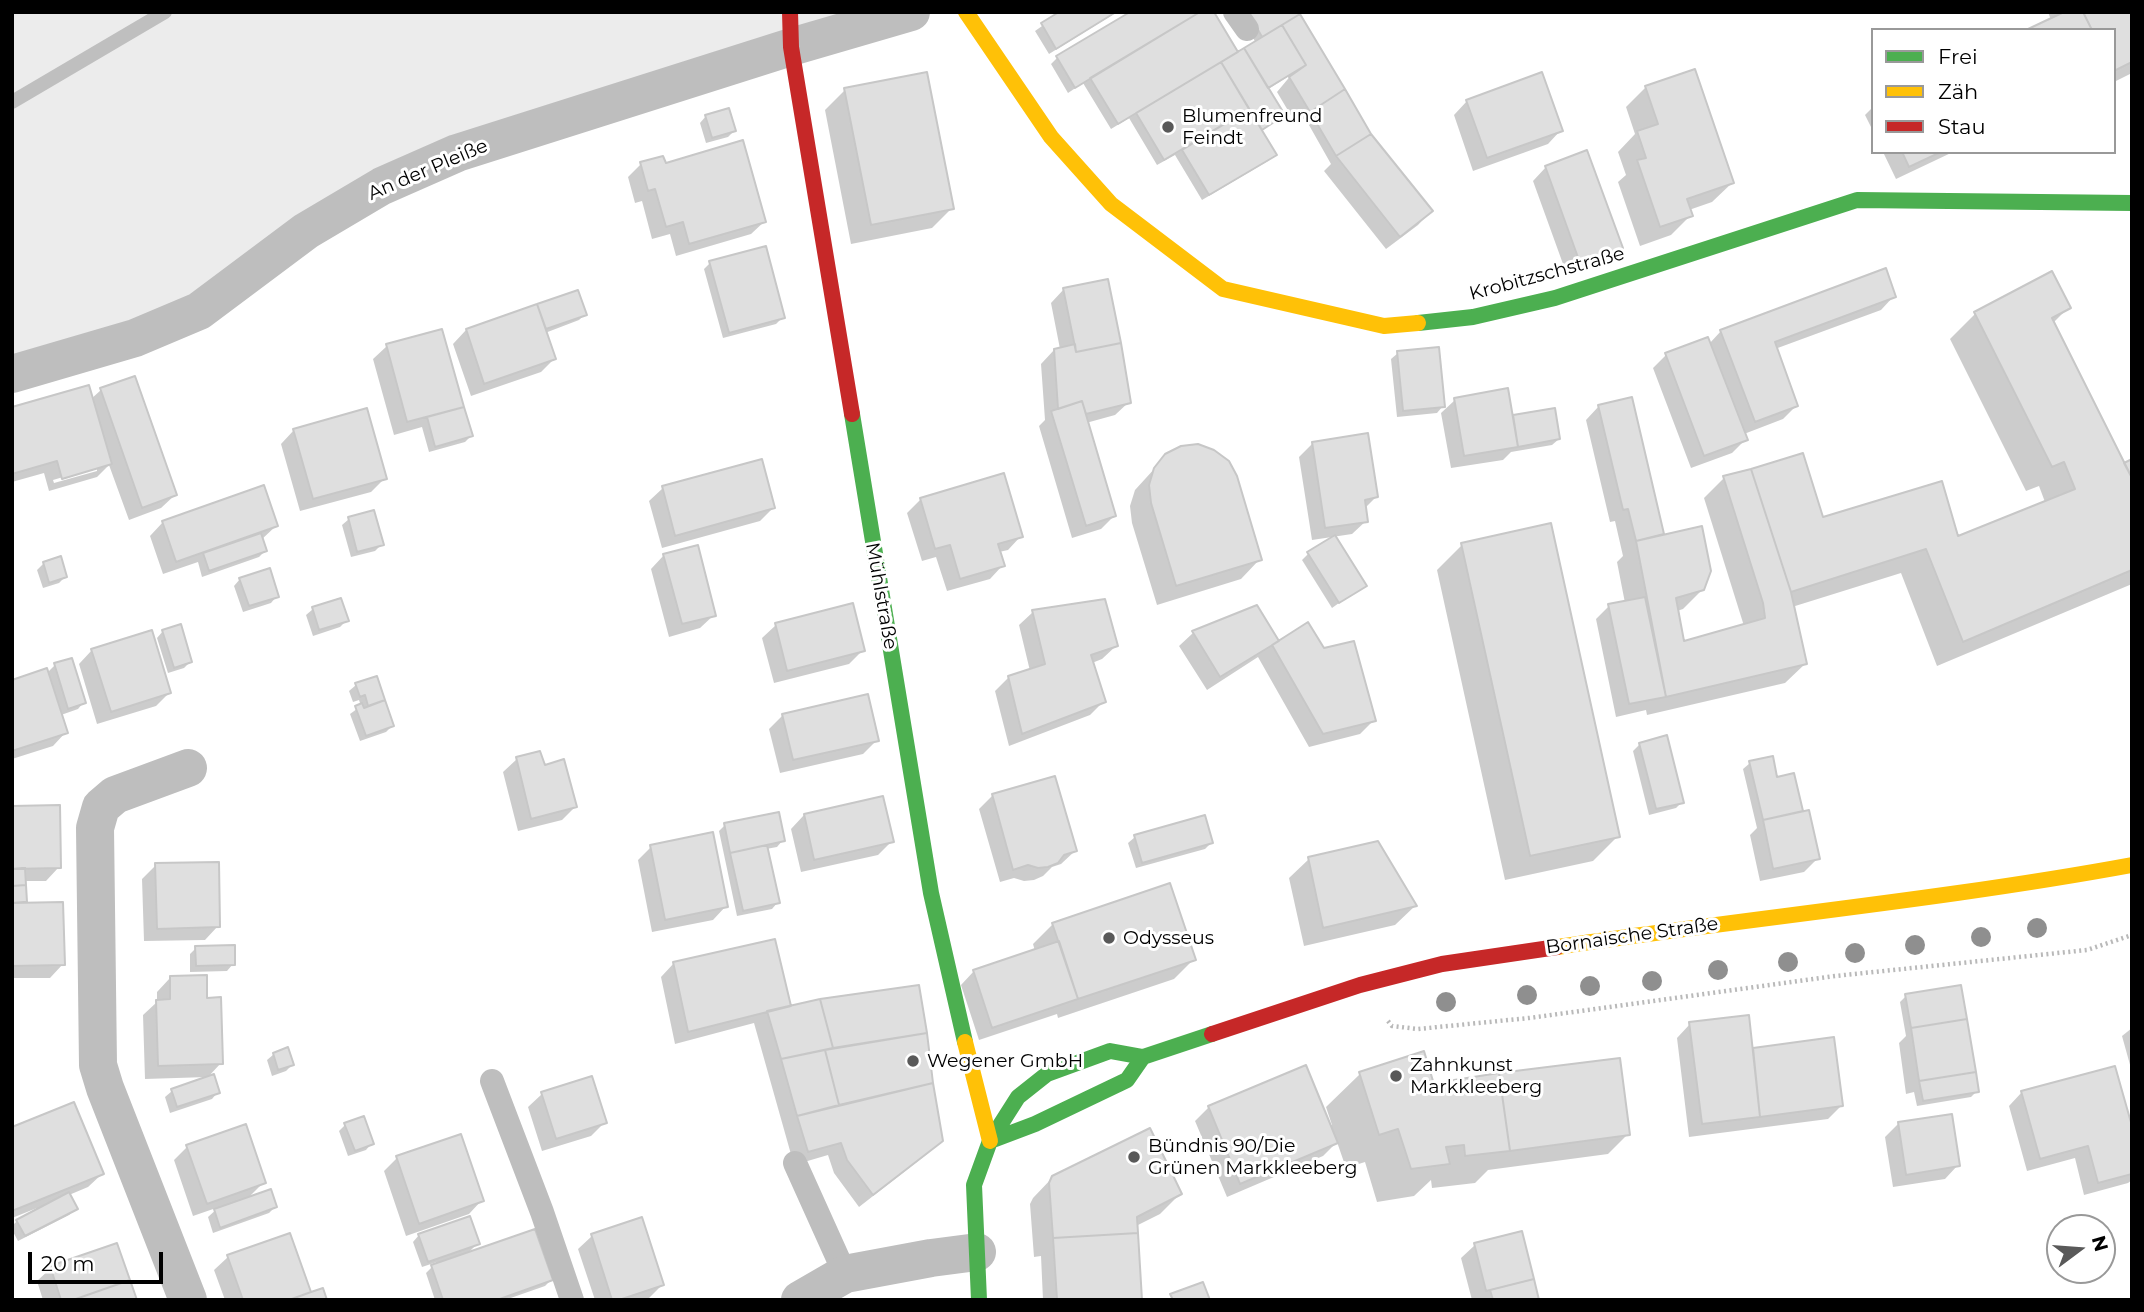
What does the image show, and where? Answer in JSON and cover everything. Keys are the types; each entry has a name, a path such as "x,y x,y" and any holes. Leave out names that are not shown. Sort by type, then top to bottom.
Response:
{"street":[{"path":"790,29 911,12"},
{"name":"Krobitzschstraße","path":"966,12 1051,137 1111,204 1223,289 1384,326 1473,317 1555,298 1857,200 2132,203"},
{"name":"An der Pleiße","path":"12,374 135,338 199,311 306,231 382,186 457,153 790,29"},
{"name":"Mühlstraße","path":"790,29 931,893 990,1142"},
{"path":"188,768 115,795 101,807 95,828 98,1065 188,1300"},
{"name":"Bornaische Straße","path":"980,1298 974,1185 990,1142 1018,1097 1047,1074 1110,1051 1143,1057 1360,985 1442,964 1662,931 2051,880 2132,865"},
{"path":"990,1142 1128,1080 1143,1057"},
{"path":"800,1300 845,1274 977,1252"}],"lane":[{"path":"492,1081 572,1300"},
{"path":"795,1163 845,1274"}],"path":[{"path":"1392,1026 1418,1029 1529,1017 1835,976 2087,950 2132,935"}],"shaded area":[{"path":"12,12 911,12 456,153 199,311 12,374"}],"building":[{"path":"1059,12 1116,12 1056,49 1041,23"},
{"path":"1130,12 1200,12 1075,88 1056,56"},
{"path":"1200,12 1214,12 1238,52 1118,124 1090,78"},
{"path":"1248,12 1299,12 1300,14 1262,37"},
{"path":"2064,12 2083,12 2091,28 2030,28"},
{"path":"2083,12 2132,12 2132,62 2116,70 2116,28 2091,28"},
{"path":"1300,14 1345,89 1310,112 1289,77 1306,65 1282,25"},
{"path":"1282,25 1306,65 1268,88 1244,48"},
{"path":"1244,48 1285,115 1262,130 1221,62"},
{"path":"1221,62 1249,109 1164,160 1136,113"},
{"path":"1695,69 1734,183 1687,199 1693,216 1660,227 1637,160 1646,158 1637,131 1658,124 1645,86"},
{"path":"927,72 954,209 871,225 844,88"},
{"path":"1542,72 1563,131 1487,158 1466,100"},
{"path":"1345,89 1371,134 1336,156 1310,112"},
{"path":"729,108 736,131 712,138 705,115"},
{"path":"1249,109 1277,155 1209,195 1182,150"},
{"path":"1371,134 1433,211 1400,237 1336,156"},
{"path":"743,140 766,222 689,244 683,222 666,227 655,189 648,191 640,162 663,156 666,163"},
{"path":"1587,150 1623,248 1580,263 1545,166"},
{"path":"1903,154 1937,154 1909,167"},
{"path":"766,246 785,318 729,333 709,261"},
{"path":"1886,268 1896,297 1775,342 1798,406 1755,422 1720,330"},
{"path":"2052,271 2071,308 2052,318 2132,478 2132,570 1963,642 1926,549 1791,592 1751,469 1803,453 1823,517 1942,481 1958,536 2075,489 2064,462 2052,467 1974,312"},
{"path":"1108,279 1121,343 1076,352 1063,288"},
{"path":"578,290 587,315 546,329 537,304"},
{"path":"537,304 556,359 484,384 466,329"},
{"path":"442,329 464,407 407,422 386,344"},
{"path":"1708,337 1748,440 1704,456 1665,353"},
{"path":"1121,343 1131,403 1086,414 1082,401 1058,409 1054,349 1075,344 1076,352"},
{"path":"1439,347 1445,407 1403,411 1397,351"},
{"path":"135,376 177,495 142,508 100,388"},
{"path":"89,385 112,464 62,479 57,461 12,474 12,407"},
{"path":"1508,388 1518,447 1464,456 1454,398"},
{"path":"1632,397 1664,534 1636,541 1628,509 1623,510 1598,405"},
{"path":"1082,401 1116,516 1086,526 1051,411"},
{"path":"464,407 473,436 435,447 427,417"},
{"path":"367,408 387,479 313,499 293,429"},
{"path":"1555,408 1560,439 1518,447 1513,415"},
{"path":"1368,433 1378,497 1365,500 1368,522 1325,528 1312,442"},
{"path":"1198,444 1214,450 1229,461 1237,476 1262,560 1176,586 1151,503 1149,485 1154,468 1165,454 1181,446"},
{"path":"762,459 775,508 675,536 662,486"},
{"path":"2132,459 2132,478 2124,463"},
{"path":"1751,469 1791,592 1807,664 1666,697 1636,541 1702,526 1711,571 1704,590 1676,598 1684,641 1765,618 1763,603 1723,476"},
{"path":"1004,473 1023,537 998,544 1005,566 960,579 950,545 935,549 920,498"},
{"path":"264,485 278,526 176,562 162,521"},
{"path":"374,510 384,545 357,552 348,517"},
{"path":"1551,523 1620,837 1530,856 1461,543"},
{"path":"261,533 267,551 209,571 203,553"},
{"path":"1335,535 1367,586 1339,603 1307,552"},
{"path":"698,545 716,616 682,624 663,554"},
{"path":"61,556 67,577 49,583 43,562"},
{"path":"270,568 279,597 249,606 239,578"},
{"path":"1645,597 1666,697 1629,704 1608,604"},
{"path":"341,598 349,621 319,630 312,607"},
{"path":"1105,599 1118,646 1091,655 1106,702 1022,734 1008,676 1045,664 1032,610"},
{"path":"853,603 865,651 787,671 775,623"},
{"path":"1257,605 1279,641 1220,677 1192,631"},
{"path":"1308,622 1324,648 1354,641 1376,721 1323,734 1272,645"},
{"path":"181,624 192,662 174,668 162,630"},
{"path":"152,630 171,693 111,712 91,649"},
{"path":"72,658 86,703 68,709 54,663"},
{"path":"47,668 68,733 12,751 12,680"},
{"path":"377,676 385,700 368,706 365,695 360,697 355,683"},
{"path":"868,694 879,741 793,760 782,714"},
{"path":"385,700 394,726 366,736 355,706 362,703 364,708"},
{"path":"1667,735 1684,803 1656,809 1639,743"},
{"path":"540,751 545,765 564,759 577,807 531,819 516,757"},
{"path":"1773,756 1777,777 1794,773 1803,811 1763,820 1749,761"},
{"path":"1055,776 1077,851 1064,855 1058,863 1048,867 1028,865 1013,870 992,794"},
{"path":"883,796 894,842 814,860 804,814"},
{"path":"60,805 61,868 12,869 12,806"},
{"path":"1809,810 1820,859 1773,869 1763,820"},
{"path":"779,812 785,841 730,853 724,823"},
{"path":"1205,815 1213,843 1142,863 1134,835"},
{"path":"713,832 728,907 665,920 650,845"},
{"path":"1378,841 1417,906 1323,928 1308,857"},
{"path":"767,845 780,903 743,911 730,853"},
{"path":"219,862 220,927 157,929 155,863"},
{"path":"25,868 26,885 12,886 12,869"},
{"path":"1170,883 1196,960 1078,999 1052,923"},
{"path":"26,885 27,902 12,903 12,886"},
{"path":"63,902 65,965 12,966 12,903"},
{"path":"775,939 791,1006 688,1032 673,962"},
{"path":"1059,941 1078,999 992,1028 973,970"},
{"path":"235,945 235,965 196,966 195,946"},
{"path":"207,975 207,998 221,997 223,1064 158,1066 156,1000 170,999 170,976"},
{"path":"919,985 927,1033 833,1048 820,999"},
{"path":"1961,985 1967,1019 1911,1028 1905,994"},
{"path":"820,999 833,1048 781,1059 767,1011"},
{"path":"1749,1015 1760,1117 1702,1124 1689,1022"},
{"path":"1967,1019 1976,1072 1919,1081 1911,1028"},
{"path":"927,1033 933,1083 839,1105 825,1050"},
{"path":"1834,1037 1843,1106 1760,1117 1753,1048"},
{"path":"288,1047 294,1065 278,1070 273,1053"},
{"path":"825,1050 839,1105 797,1116 781,1059"},
{"path":"1424,1051 1436,1091 1455,1086 1454,1080 1499,1073 1510,1151 1465,1156 1464,1145 1446,1147 1450,1164 1411,1169 1398,1129 1379,1135 1359,1072"},
{"path":"1620,1058 1630,1135 1510,1151 1499,1073"},
{"path":"1306,1065 1338,1143 1240,1184 1208,1106"},
{"path":"2115,1066 2132,1126 2132,1174 2098,1183 2088,1146 2040,1159 2021,1091"},
{"path":"1976,1072 1979,1092 1923,1101 1919,1081"},
{"path":"214,1074 220,1093 177,1107 171,1089"},
{"path":"592,1076 607,1123 556,1139 541,1092"},
{"path":"933,1083 943,1141 873,1195 847,1160 841,1143 808,1152 797,1116"},
{"path":"74,1102 104,1174 12,1211 12,1127"},
{"path":"1952,1114 1960,1166 1906,1175 1898,1122"},
{"path":"364,1116 374,1144 355,1151 344,1123"},
{"path":"246,1124 266,1183 207,1204 186,1145"},
{"path":"1150,1128 1182,1194 1137,1217 1138,1233 1053,1238 1049,1183 1052,1176"},
{"path":"461,1134 484,1201 419,1224 396,1156"},
{"path":"271,1189 277,1207 220,1228 214,1209"},
{"path":"69,1192 78,1209 25,1236 16,1220"},
{"path":"470,1216 480,1244 428,1262 418,1234"},
{"path":"642,1217 664,1285 612,1300 591,1234"},
{"path":"535,1229 553,1280 497,1300 443,1300 431,1265"},
{"path":"1522,1231 1534,1279 1486,1291 1474,1243"},
{"path":"290,1233 311,1292 289,1300 243,1300 227,1255"},
{"path":"1138,1233 1142,1300 1057,1300 1053,1238"},
{"path":"117,1243 130,1280 73,1300 61,1300 50,1266"},
{"path":"1534,1279 1539,1300 1493,1300 1490,1290"},
{"path":"130,1280 137,1300 73,1300"},
{"path":"1203,1282 1210,1300 1173,1300 1170,1294"},
{"path":"323,1288 327,1300 289,1300 311,1292"}],"waterway":[{"path":"12,102 165,12"}],"traffic: fast":[{"path":"1418,323 1473,317 1555,298 1857,200 2132,203"},
{"path":"852,414 931,893 965,1042"},
{"path":"979,1300 974,1185 990,1141 1018,1097 1047,1074 1110,1051 1143,1057 1212,1034"},
{"path":"990,1141 1035,1124 1127,1080 1143,1057"}],"traffic: slow":[{"path":"966,12 1051,137 1111,204 1223,289 1384,326 1418,323"},
{"path":"1557,947 1917,899 2132,865"},
{"path":"965,1042 990,1141"}],"traffic: jam":[{"path":"790,12 791,47 852,414"},
{"path":"1212,1034 1360,985 1442,964 1557,947"}],"place":[{"name":"Blumenfreund Feindt","path":"1168,127"},
{"name":"Odysseus","path":"1109,938"},
{"name":"Wegener GmbH","path":"913,1061"},
{"name":"Zahnkunst Markkleeberg","path":"1396,1076"},
{"name":"Bündnis 90/Die Grünen Markkleeberg","path":"1134,1157"}]}
